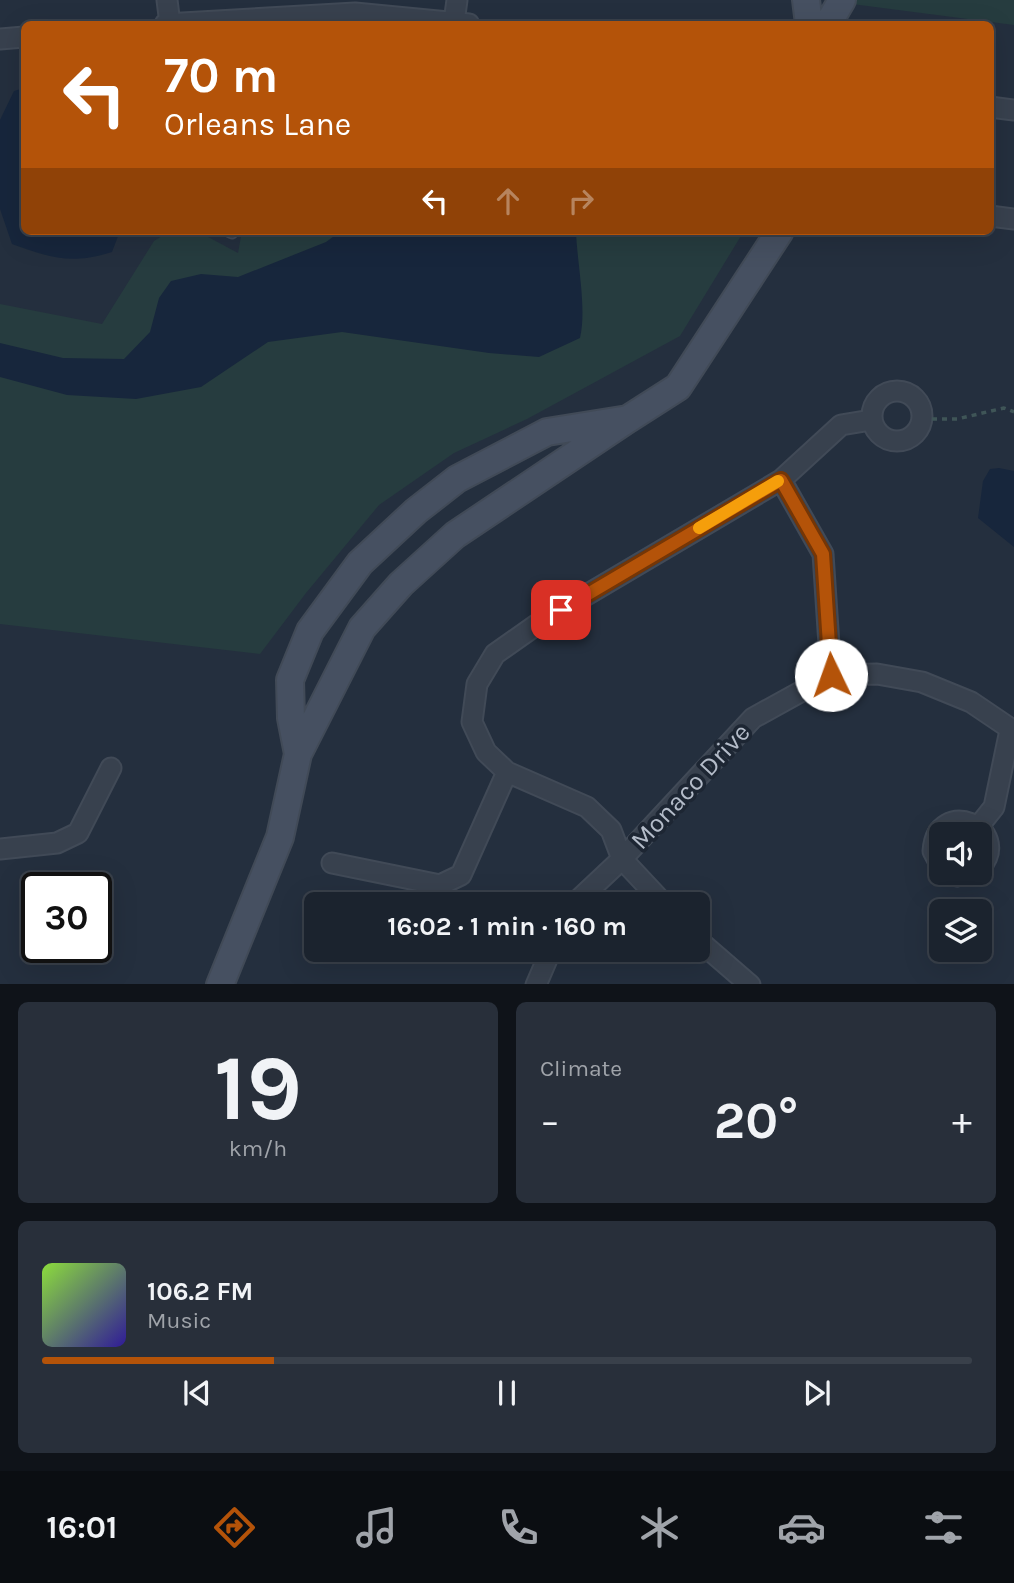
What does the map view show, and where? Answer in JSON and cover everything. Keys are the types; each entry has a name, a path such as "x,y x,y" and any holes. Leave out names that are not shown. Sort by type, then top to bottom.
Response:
{"street":[{"path":"167,0 168,21"},
{"path":"457,0 461,21"},
{"path":"806,0 808,21"},
{"path":"830,21 842,0"},
{"path":"219,21 355,13 440,21"},
{"path":"0,39 21,37"},
{"path":"994,108 1014,110"},
{"path":"994,216 1014,219"},
{"path":"220,984 281,837 298,754 362,628 401,584 455,535 678,387 777,235"},
{"path":"896,391 905,392 918,403 922,419 915,433 901,441 885,439 878,434 871,420 871,411 880,396 896,391"},
{"path":"298,754 291,718 290,680 310,631 360,563 416,511 457,479 547,432 628,419"},
{"path":"653,892 622,859 611,830 587,807 507,772 486,752 472,722 477,684 495,654 539,623 781,480 841,425 871,420"},
{"path":"781,480 823,554 831,675"},
{"name":"Monaco Drive","path":"587,892 622,859 753,718 831,675 877,674 922,682 971,702 1012,730"},
{"path":"982,822 995,807 1012,730"},
{"path":"0,849 57,844 78,833 111,768"},
{"path":"332,863 440,885 461,875 507,772"},
{"path":"710,950 749,984"},
{"path":"536,984 546,962"}],"path":[{"path":"922,419 957,419 1004,408 1014,412"}],"green space":[{"path":"855,0 1014,0 1014,25 994,21 852,4"},
{"path":"164,235 204,235 238,253 241,235 742,235 680,336 527,419 454,453 379,505 306,593 260,654 0,624 0,304 102,324 154,241"}],"water":[{"path":"21,89 21,235 118,235 112,252 72,259 39,253 12,244 0,209 0,120 14,91"},
{"path":"336,235 576,235 582,299 580,338 539,357 489,353 342,332 268,342 201,387 136,399 67,395 0,377 0,343 63,358 124,359 150,332 159,298 171,281 201,274 238,277 326,242"},
{"path":"990,469 1014,471 1014,547 978,518 983,481"}],"slow traffic":[{"path":"699,528 778,481"}],"route":[{"path":"561,610 781,480 823,554 831,675"}]}
